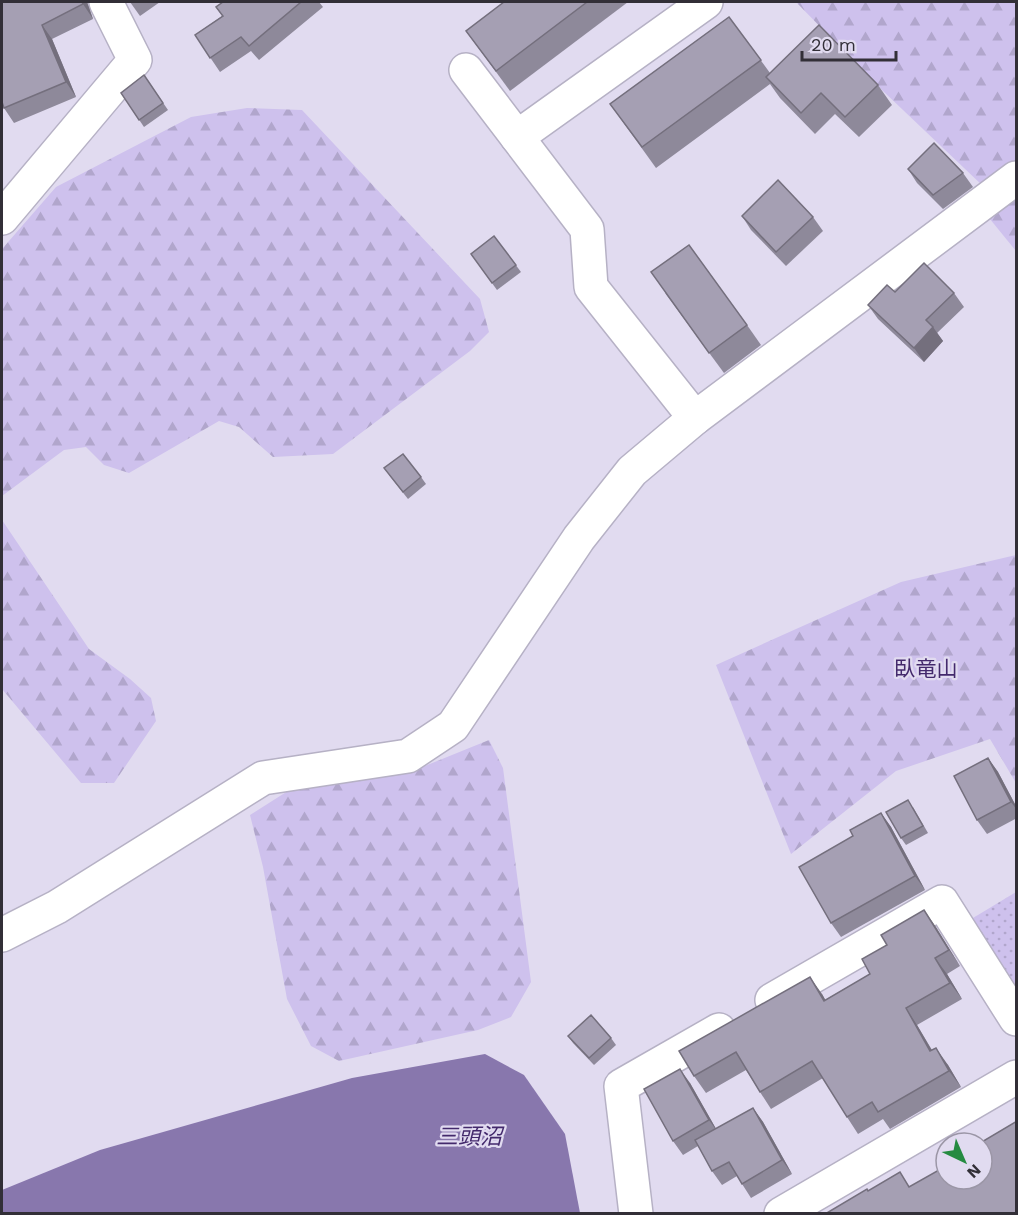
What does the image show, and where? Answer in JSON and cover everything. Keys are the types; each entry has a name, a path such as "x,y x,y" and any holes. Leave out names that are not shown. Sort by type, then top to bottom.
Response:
{"street":[{"path":"2,218 135,60 106,2"},
{"path":"517,136 706,2"},
{"path":"466,70 587,230 591,287 695,418"},
{"path":"2,935 57,907 263,778 408,756 453,726 579,538 632,471 695,418 1017,178"},
{"path":"636,1214 621,1086 942,902 1017,1019"},
{"path":"781,1214 1017,1077"}],"green space":[{"path":"796,2 1016,2 1016,164 984,187 883,91"},
{"path":"247,108 302,110 480,299 489,332 470,351 333,454 273,457 239,427 219,421 129,473 104,465 86,447 64,450 2,496 2,249 56,187 191,117"},
{"path":"1016,197 1016,251 985,213"},
{"path":"2,520 89,649 130,679 151,698 156,721 114,783 81,783 2,689"},
{"name":"臥竜山","path":"1016,555 1016,783 990,739 896,771 791,854 716,665 901,582"},
{"path":"489,740 503,768 531,982 511,1017 478,1030 339,1061 311,1046 287,999 263,867 250,815 291,789 415,770"},
{"path":"1016,892 1016,993 973,918"}],"water":[{"name":"三頭沼","path":"485,1054 524,1075 565,1134 580,1213 2,1213 2,1190 100,1150 352,1078"}],"building":[{"path":"2,2 82,2 83,4 42,25 66,82 4,108 2,102"},
{"path":"223,2 301,2 249,46 241,37 210,58 195,35 223,16 216,7"},
{"path":"504,2 587,2 496,71 466,31"},
{"path":"729,17 761,60 642,147 610,104"},
{"path":"819,25 878,85 845,117 821,93 801,113 766,77"},
{"path":"144,75 163,103 139,120 121,93"},
{"path":"934,143 963,173 933,195 908,169"},
{"path":"778,180 813,217 776,252 742,216"},
{"path":"494,236 516,265 492,283 471,254"},
{"path":"689,245 747,325 709,353 651,272"},
{"path":"924,263 954,293 926,320 933,327 914,348 868,305 887,285 895,292"},
{"path":"403,454 421,477 403,492 384,468"},
{"path":"988,758 1011,802 977,820 954,776"},
{"path":"908,800 923,826 901,838 886,812"},
{"path":"881,813 915,876 831,923 799,867 853,836 850,830"},
{"path":"924,910 949,950 935,958 950,983 906,1008 930,1051 936,1048 949,1071 878,1112 872,1102 847,1117 812,1061 760,1092 736,1052 694,1076 679,1051 810,977 824,1001 870,974 862,959 887,945 881,935"},
{"path":"591,1015 611,1038 589,1058 568,1036"},
{"path":"680,1069 709,1120 673,1141 644,1089"},
{"path":"753,1108 782,1160 742,1184 729,1162 712,1171 695,1140"},
{"path":"1017,1121 1017,1214 825,1214 900,1172 909,1187 934,1173 934,1191 994,1191 994,1135"}]}
